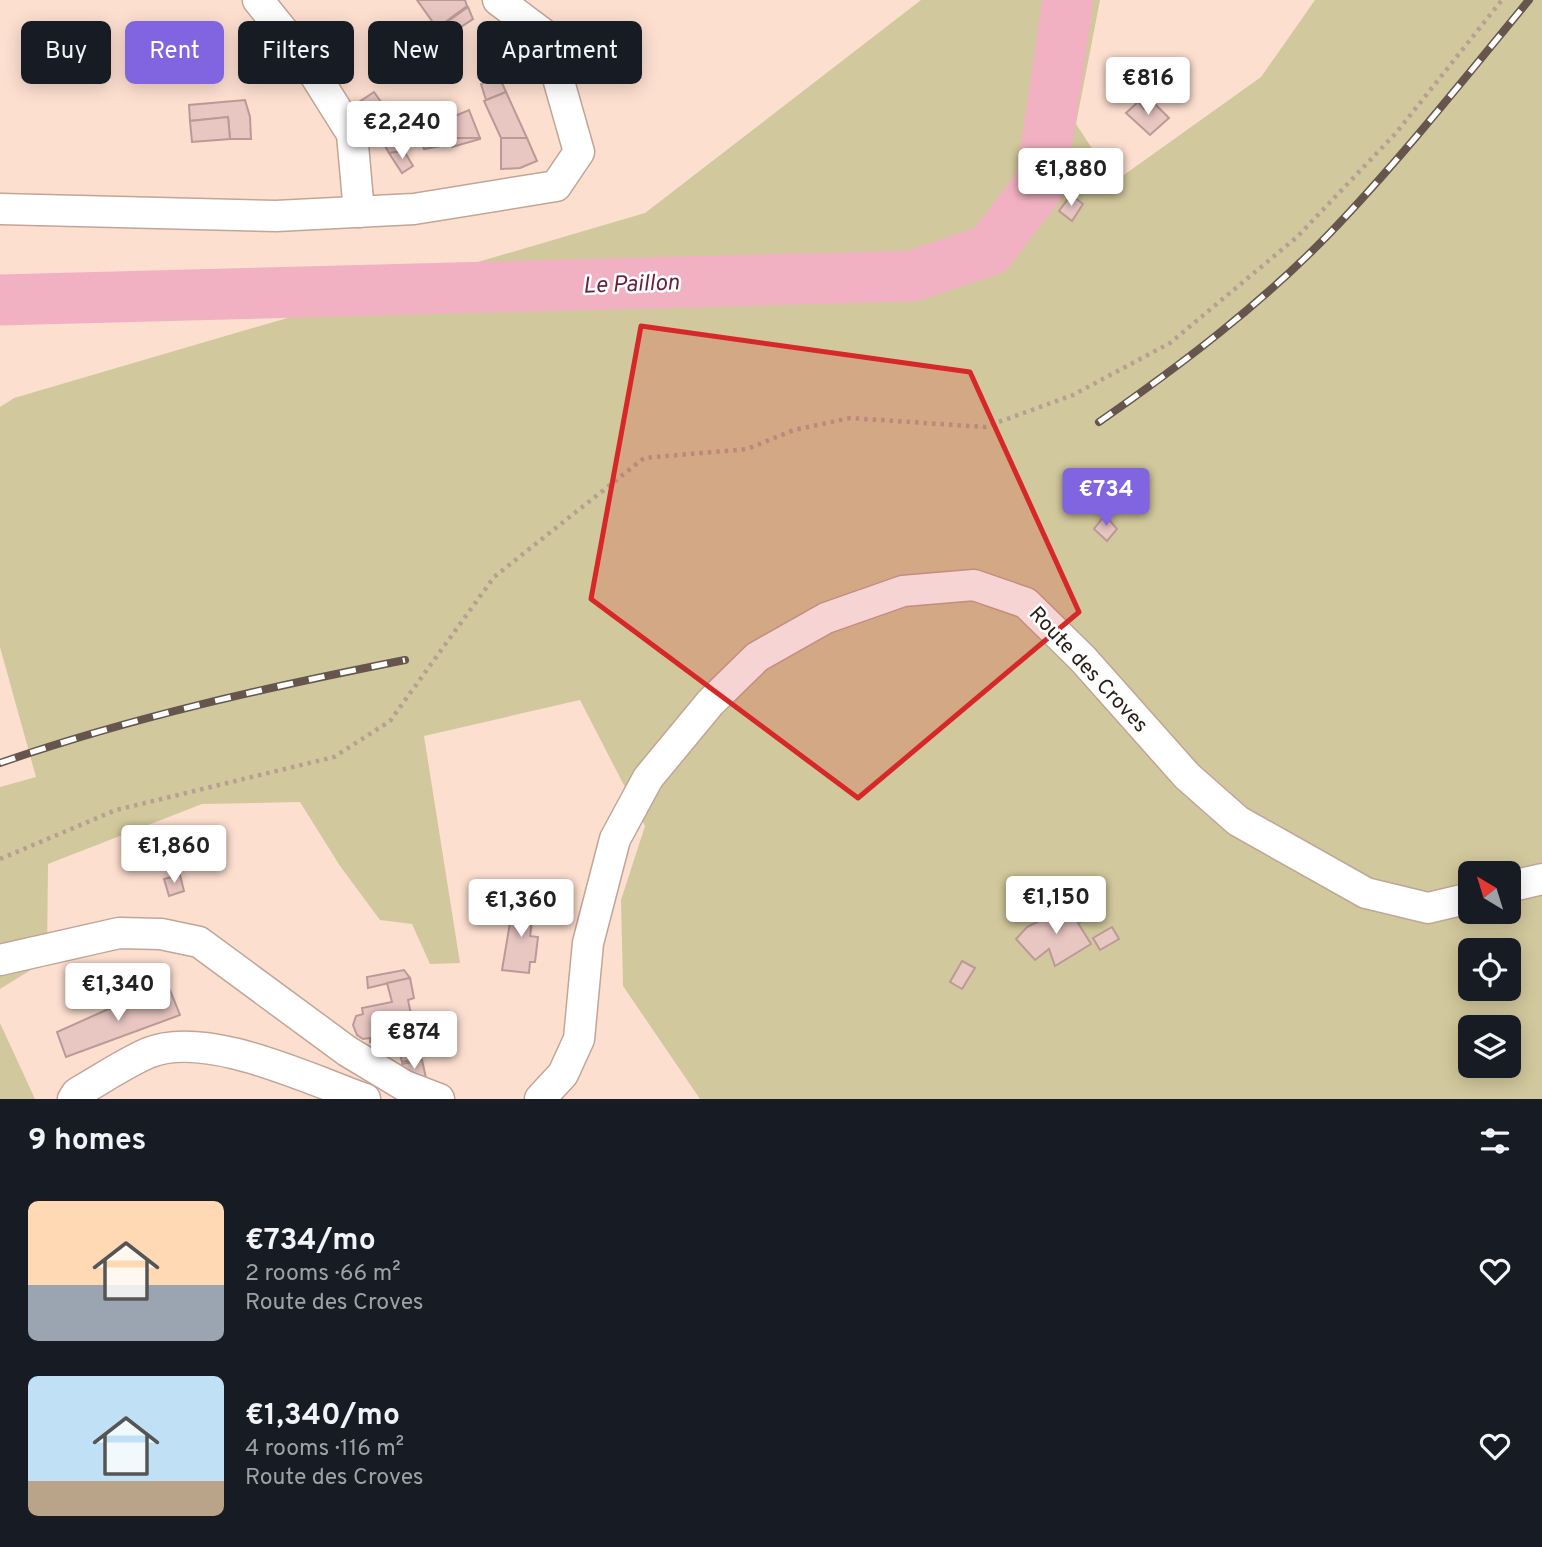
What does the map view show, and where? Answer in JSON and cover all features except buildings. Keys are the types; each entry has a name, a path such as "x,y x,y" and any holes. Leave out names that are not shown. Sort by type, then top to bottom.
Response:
{"street":[{"path":"258,0 303,56 352,134 359,212"},
{"path":"0,209 276,216 414,209 556,186 579,152 546,36 498,0"},
{"name":"Route des Croves","path":"540,1099 563,1074 579,1040 588,943 615,839 648,778 710,703 757,657 826,618 903,591 974,585 1026,603 1083,659 1187,776 1238,821 1366,893 1428,908 1458,901"},
{"path":"1521,884 1542,879"},
{"path":"0,960 119,933 161,934 199,942 347,1051 405,1086 439,1099"},
{"path":"73,1099 77,1093 149,1052 199,1045 246,1056 365,1099"}],"path":[{"path":"0,859 116,810 334,757 390,722 494,577 644,458 747,449 794,430 850,418 985,427 1073,395 1170,343 1297,237 1396,133 1502,0"}],"highlighted area":[{"path":"641,326 970,372 1079,612 858,798 591,599"}],"shaded area":[{"path":"921,0 1100,0 1076,124 1114,182 1261,77 1315,0 1542,0 1542,1099 700,1099 623,986 621,900 645,826 580,700 424,736 460,963 430,964 412,924 380,920 340,866 300,802 202,804 48,864 47,960 0,989 0,787 36,777 0,647 0,407 14,398 645,213"},
{"path":"0,1023 35,1099 0,1099"}],"waterway":[{"name":"Le Paillon","path":"0,300 912,276 990,250 1041,183 1068,0"}],"railway":[{"path":"1099,422 1219,333 1303,260 1381,177 1529,0"},
{"path":"0,763 100,731 201,704 405,660"}]}
